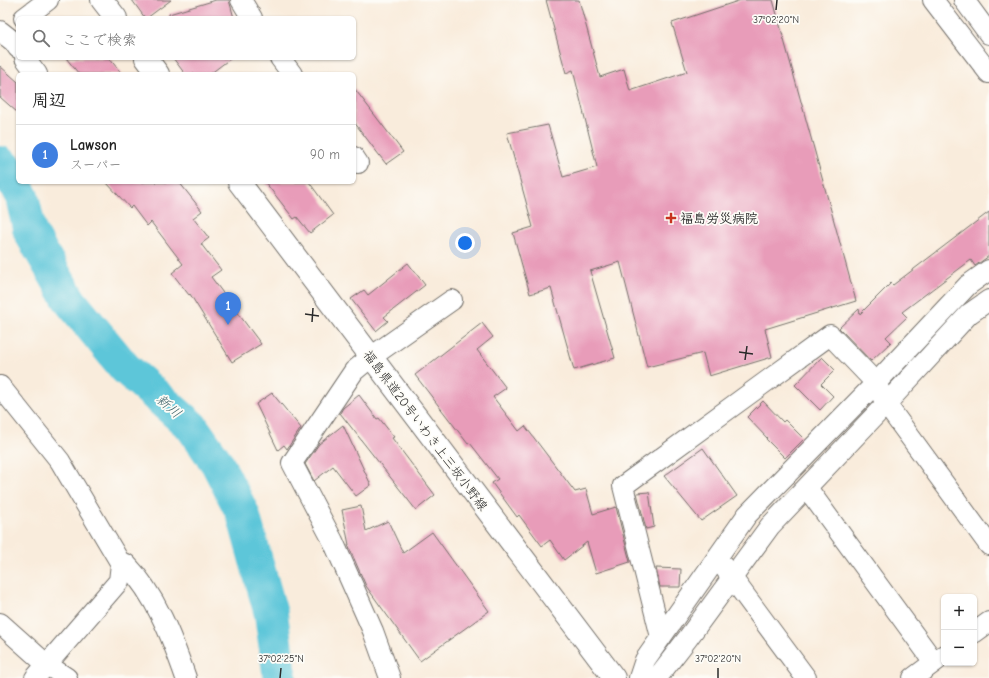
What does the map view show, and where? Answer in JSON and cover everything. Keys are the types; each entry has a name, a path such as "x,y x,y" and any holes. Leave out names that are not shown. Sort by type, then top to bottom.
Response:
{"main road":[{"path":"102,0 114,16"},
{"path":"148,60 156,72"},
{"name":"福島県道20号いわき上三坂小野線","path":"241,184 614,678"}],"street":[{"path":"27,16 48,0"},
{"path":"241,0 251,16"},
{"path":"933,0 989,73"},
{"path":"964,0 989,34"},
{"path":"7,29 16,45"},
{"path":"26,60 36,72"},
{"path":"282,60 290,72"},
{"path":"639,678 645,660 747,515 876,383 968,285 989,270"},
{"path":"390,678 373,632 333,541 292,463 354,371 371,357 452,300"},
{"path":"657,678 770,526 969,314 987,305"},
{"path":"661,637 623,486 830,335 876,383 886,404 989,545"},
{"path":"0,386 60,461 121,564 118,582 41,671"},
{"path":"806,488 939,659 913,678"},
{"path":"718,557 806,678"},
{"path":"121,564 126,564 145,586 172,641 186,678"},
{"path":"977,631 989,622"},
{"path":"0,623 41,671 67,678"}],"building":[{"path":"132,0 171,0 150,16 144,16"},
{"path":"216,0 229,0 233,16 169,16 169,14"},
{"path":"546,0 579,0 600,77 624,69 630,91 687,72 672,23 741,0 773,0 856,301 765,329 772,357 709,376 703,353 647,367 620,262 590,271 615,358 574,370 551,288 530,294 513,233 533,227 507,133 548,125 563,177 597,167 573,70 566,73"},
{"path":"68,60 111,60 120,72 77,72"},
{"path":"174,60 228,60 213,72 184,72"},
{"path":"0,66 16,80 16,111 0,97"},
{"path":"356,91 403,152 386,164 356,125"},
{"path":"108,184 181,184 202,211 193,218 209,238 201,244 221,270 211,277 261,344 232,362 190,294 189,295 172,273 183,264 151,222 147,226 132,206 130,208"},
{"path":"267,184 310,184 333,215 310,233 297,217 294,219"},
{"path":"989,212 989,256 975,266 971,260 902,312 907,317 886,337 891,342 871,361 839,328 859,309 860,314 891,283 893,285"},
{"path":"408,263 425,285 384,317 388,321 376,331 351,299 364,290 368,295"},
{"path":"482,323 493,337 477,350 506,388 493,397 519,431 525,426 575,492 586,489 593,514 616,507 630,562 596,573 587,542 564,560 550,540 542,546 519,515 517,517 492,483 498,479 470,443 468,444 415,375"},
{"path":"822,357 835,370 821,384 833,396 820,410 795,385"},
{"path":"272,393 301,428 287,449 284,445 278,450 256,404"},
{"path":"359,395 377,419 379,418 394,437 392,438 435,495 416,510 340,413 343,408"},
{"path":"763,401 783,422 785,420 804,439 785,458 747,417"},
{"path":"343,425 371,485 356,496 333,466 314,481 305,464 319,444"},
{"path":"703,448 737,496 701,521 664,476"},
{"path":"649,492 654,527 646,529 637,493"},
{"path":"361,506 366,531 388,521 403,553 432,532 489,611 420,661 366,586 348,545 342,510"},
{"path":"656,568 681,569 680,587 660,587"}],"waterway":[{"name":"新川","path":"0,163 6,168 22,197 30,232 70,301 125,368 192,427 217,463 243,514 271,614 280,678"}],"place":[{"name":"福島労災病院","path":"671,218"},
{"name":"Lawson","path":"228,325"}]}
